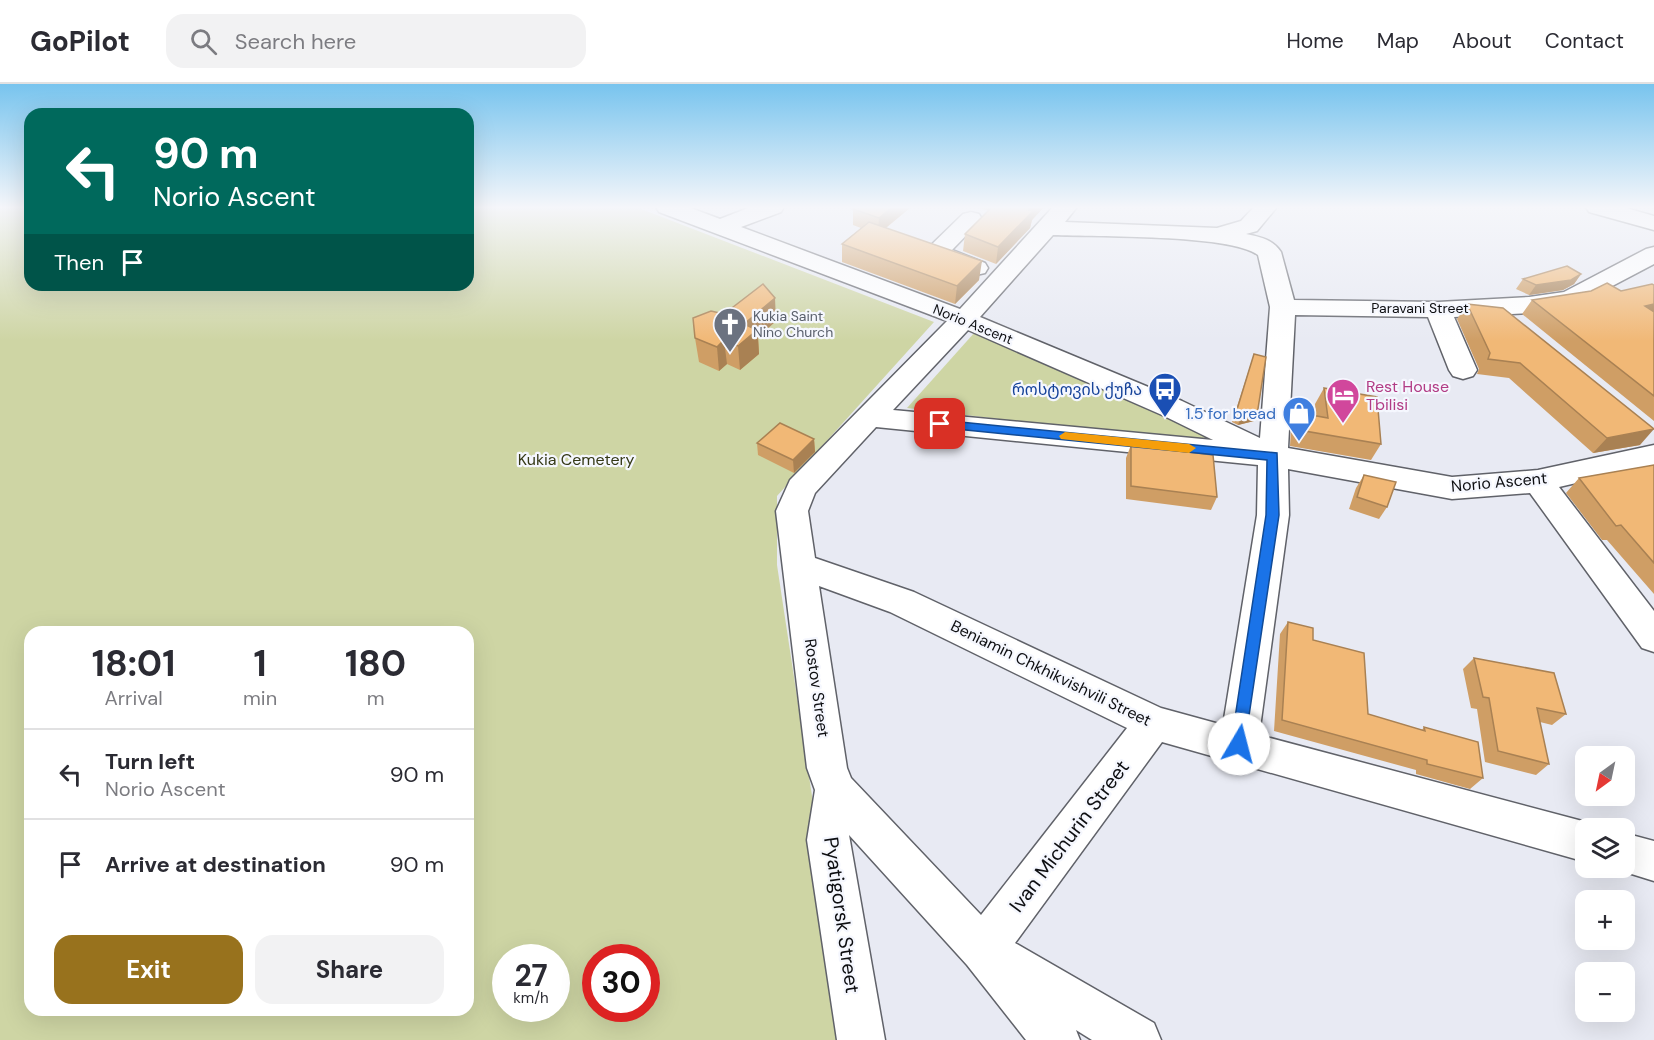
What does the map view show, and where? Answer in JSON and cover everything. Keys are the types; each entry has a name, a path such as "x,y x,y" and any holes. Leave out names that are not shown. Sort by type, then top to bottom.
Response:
{"street":[{"name":"Norio Ascent","path":"785,252 964,319 1172,408 1273,456"},
{"path":"940,252 1003,278"},
{"name":"Rostov Street","path":"1027,252 801,488 792,511 827,768 835,790 983,949 1056,1040"},
{"path":"1239,744 1272,515 1273,456 1283,307 1268,252"},
{"name":"Paravani Street","path":"1283,307 1438,310 1492,307 1571,298 1654,254"},
{"path":"1492,307 1519,329"},
{"path":"1438,310 1463,370"},
{"name":"Norio Ascent","path":"869,417 1273,456 1452,488 1538,481 1651,442"},
{"path":"1538,481 1654,638"},
{"name":"Beniamin Chkhikvishvili Street","path":"800,566 903,602 1154,723 1239,744 1575,839"},
{"name":"Ivan Michurin Street","path":"983,949 1154,723"},
{"name":"Pyatigorsk Street","path":"835,790 828,840 861,1040"},
{"path":"1635,856 1654,861"},
{"path":"983,949 1137,1040"}],"green space":[{"name":"Kukia Cemetery","path":"0,252 24,252 24,291 474,291 474,252 752,252 934,322 777,496 777,565 849,1040 0,1040"},
{"path":"975,332 1235,447 907,408"}],"building":[{"path":"863,252 955,252 982,261 957,286"},
{"path":"1567,266 1581,274 1571,280 1536,285 1523,279"},
{"path":"1607,283 1621,291 1654,285 1654,304 1645,306 1654,312 1654,396 1532,300 1591,291"},
{"path":"763,284 775,298 744,324 757,330 738,346 724,340 717,347 695,338 693,318 711,311 724,314"},
{"path":"1467,304 1503,308 1654,429 1607,438 1520,363 1488,359 1490,353"},
{"path":"1254,354 1266,357 1257,415 1241,418 1235,416"},
{"path":"1324,388 1377,397 1381,444 1299,430 1300,413 1328,418"},
{"path":"780,423 814,439 793,460 757,443"},
{"path":"1131,445 1213,455 1217,497 1131,486"},
{"path":"1654,465 1654,563 1621,525 1616,526 1579,478"},
{"path":"1364,475 1396,482 1387,507 1357,497"},
{"path":"1288,622 1313,628 1313,640 1364,653 1368,714 1425,731 1424,727 1478,742 1483,778 1427,764 1427,760 1282,720"},
{"path":"1474,658 1554,673 1566,714 1537,708 1549,764 1498,751 1489,698 1483,697"}],"slow traffic":[{"path":"1065,436 1189,448"}],"place":[{"name":"Kukia Saint Nino Church","path":"730,353"},
{"name":"როსტოვის ქუჩა","path":"1165,418"},
{"name":"Rest House Tbilisi","path":"1343,424"},
{"name":"1.5 for bread","path":"1299,442"}],"route":[{"path":"940,424 1273,456 1272,515 1239,744"}]}
